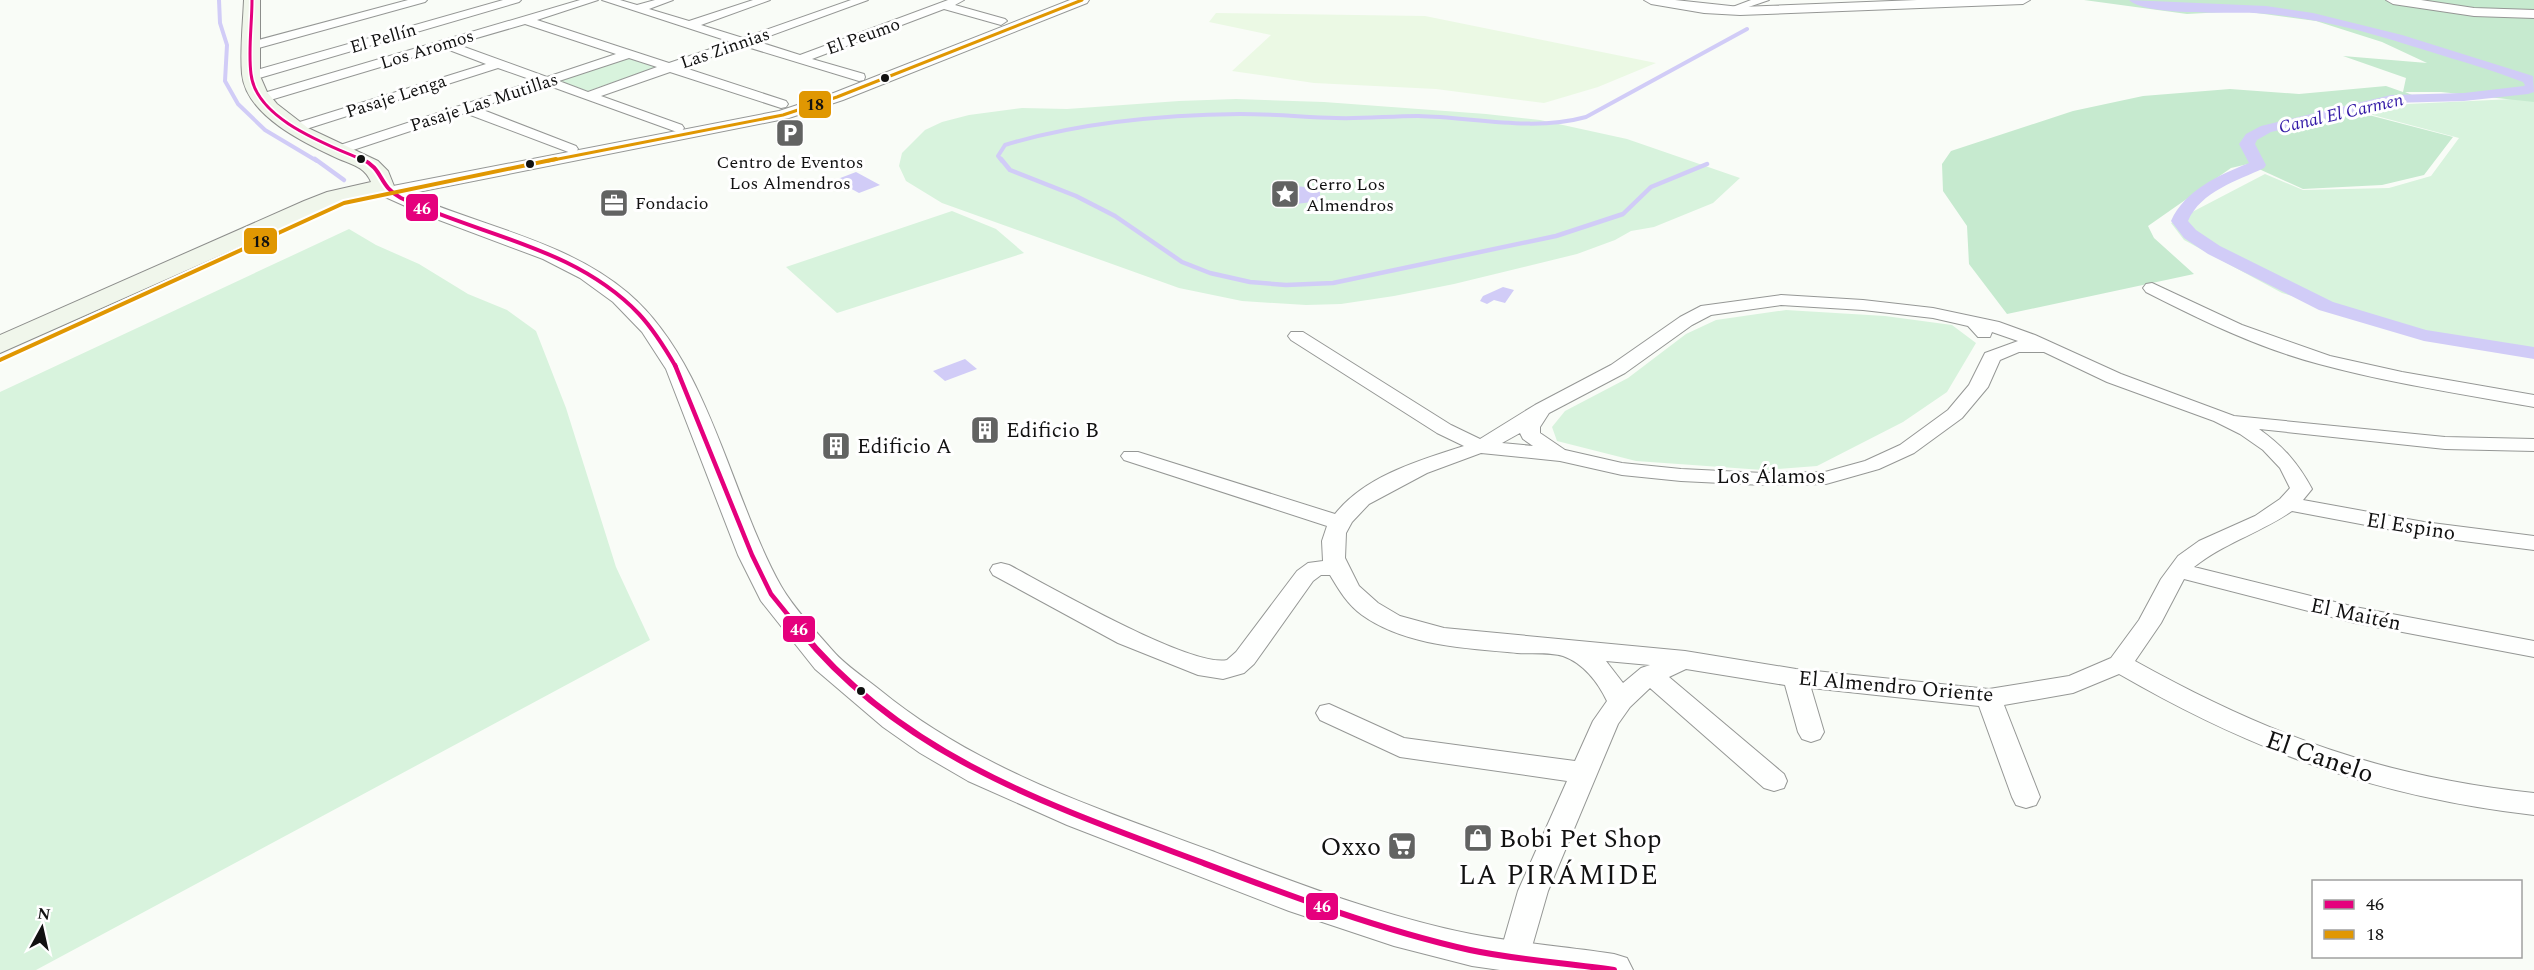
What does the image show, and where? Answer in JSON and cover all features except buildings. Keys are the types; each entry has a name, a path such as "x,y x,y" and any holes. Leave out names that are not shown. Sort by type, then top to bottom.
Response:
{"main road":[{"path":"252,0 251,76 262,98 275,114 295,128 371,165 377,171 386,189"},
{"path":"0,345 312,206 335,197 386,189"},
{"path":"0,360 297,223 344,203 386,189"}],"street":[{"path":"251,46 421,0"},
{"name":"El Pellín","path":"251,76 515,0"},
{"name":"Los Aromos","path":"262,98 592,0"},
{"path":"608,0 859,77"},
{"path":"638,9 667,0"},
{"path":"689,25 764,0"},
{"name":"Las Zinnias","path":"588,96 860,0"},
{"path":"922,0 1001,21"},
{"name":"El Peumo","path":"800,59 958,0"},
{"path":"386,189 782,104 859,77 1054,0"},
{"path":"386,189 724,128 783,115 837,97 1082,0"},
{"path":"1651,0 1728,10 2023,0"},
{"path":"1700,0 1759,2 1843,0"},
{"path":"2393,0 2456,10 2534,14"},
{"path":"1728,10 1759,2"},
{"path":"525,20 782,104"},
{"path":"444,44 677,128"},
{"name":"Pasaje Las Mutillas","path":"339,150 628,54"},
{"name":"Pasaje Lenga","path":"295,128 498,64"},
{"path":"465,108 571,149"},
{"path":"386,189 433,212 529,246 574,265 594,276 622,297 650,326 666,347 752,555 771,594 826,662 894,719 931,745 979,772 1079,816 1302,900 1430,941 1514,957 1614,970"},
{"path":"2152,288 2241,330 2322,359 2388,375 2534,400"},
{"path":"1001,570 1126,637 1207,669 1223,670 1235,667 1245,658 1305,576 1316,568 1337,568 1332,542 1335,528 1339,523 1359,501 1393,481 1443,459 1479,447 1542,409 1618,369 1686,321 1707,310 1781,300 1863,305 1933,313 2001,327 2052,348 2115,379 2224,420 2257,438 2279,455 2295,474 2301,489 2288,504 2263,521 2207,546 2186,561 2172,579 2149,623 2120,664"},
{"path":"1974,322 1992,340 1992,357 2016,346 2052,348"},
{"path":"1297,336 1444,429 1466,438 1479,447"},
{"name":"Los Álamos","path":"1479,447 1560,455 1622,469 1681,475 1763,479 1826,478 1872,465 1907,449 1955,414 1978,387 1992,357"},
{"path":"1542,409 1530,427 1530,435 1560,455"},
{"path":"2224,420 2434,442 2534,445"},
{"path":"1131,456 1339,523"},
{"name":"El Espino","path":"2288,504 2424,529 2534,543"},
{"name":"El Almendro Oriente","path":"1337,568 1345,585 1359,601 1381,616 1408,627 1455,638 1684,660 1796,678 1989,698 2073,684 2120,664"},
{"name":"El Maitén","path":"2180,570 2336,610 2534,649"},
{"path":"1566,648 1602,671 1616,690 1619,700"},
{"path":"1514,957 1533,891 1606,720 1619,700 1650,674 1684,660"},
{"name":"El Canelo","path":"2120,664 2173,696 2223,720 2329,762 2434,791 2486,801 2534,804"},
{"path":"1650,674 1774,781"},
{"path":"1796,678 1811,732"},
{"path":"1989,698 2026,797"},
{"path":"1329,713 1400,747 1585,773"}],"green space":[{"path":"2084,0 2534,0 2534,102 2441,92 2405,92 2412,95 2338,107 2453,137 2424,175 2382,185 2303,189 2248,164 2231,168 2148,226 2154,238 2194,274 2007,314 1969,264 1967,226 1943,191 1942,164 1951,151 2073,111 2143,96 2230,89 2299,94 2386,86 2403,92 2406,78 2343,56 2427,63 2382,42 2316,21 2242,11 2187,14"},
{"path":"1216,13 1425,16 1656,63 1598,87 1544,103 1436,89 1314,83 1232,71 1271,35 1209,22"},
{"path":"624,57 656,67 588,91 556,80"},
{"path":"2534,98 2534,350 2430,335 2282,293 2184,240 2171,223 2265,174 2303,190 2389,188 2431,176 2459,138 2369,114 2408,104"},
{"path":"1236,99 1324,102 1540,120 1627,139 1740,178 1713,203 1654,227 1631,231 1615,240 1577,254 1394,296 1341,304 1306,305 1242,301 1179,288 942,203 906,181 899,166 902,153 925,130 942,122 969,115 1022,108 1067,109"},
{"path":"952,211 996,229 1024,253 837,313 786,267"},
{"path":"349,229 376,245 419,264 468,294 507,310 536,331 566,408 616,567 650,640 36,970 0,970 0,392"},
{"path":"1786,310 1885,316 1952,325 1976,343 1947,392 1903,422 1817,466 1763,470 1636,461 1557,441 1552,427 1565,411 1628,378 1686,334 1716,320"}],"shaded area":[{"path":"856,172 880,185 859,193 835,180"},
{"path":"1297,186 1320,189 1320,201 1296,204"},
{"path":"1503,287 1514,290 1505,303 1494,300 1487,304 1480,301 1483,296"},
{"path":"965,359 977,369 945,381 933,371"}],"waterway":[{"path":"219,0 220,23 227,45 225,81 238,104 265,130 317,161"},
{"name":"Canal El Carmen","path":"2135,0 2172,7 2266,10 2313,17 2397,37 2528,79 2533,85 2528,90 2464,97 2391,99 2266,129 2251,137 2247,144 2258,165 2230,176 2213,187 2187,208 2179,221 2190,234 2214,250 2326,306 2424,335 2534,353"},
{"path":"1002,161 998,156 1005,145 1091,125 1151,118 1252,114 1346,118 1418,116 1524,124 1566,121 1586,117 1747,29"},
{"path":"315,159 344,180"},
{"path":"1001,159 1010,170 1076,196 1115,216 1182,262 1210,273 1250,282 1286,285 1333,283 1556,236 1623,214 1651,187 1707,164"}],"transit line":[{"name":"46","path":"252,0 251,76 265,103 275,114 300,131 371,164 391,193 422,208 508,238 566,262 617,294 639,314 659,339 677,369 752,555 771,594 826,662 894,719 931,745 979,772 1079,816 1302,900 1394,930 1472,950 1614,970"},
{"name":"18","path":"0,360 344,203 389,192 783,115 837,97 1082,0"}],"place":[{"name":"Centro de Eventos Los Almendros","path":"790,133"},
{"name":"Cerro Los Almendros","path":"1285,194"},
{"name":"Fondacio","path":"614,203"},
{"name":"Edificio B","path":"985,430"},
{"name":"Edificio A","path":"836,446"},
{"name":"Bobi Pet Shop","path":"1478,838"},
{"name":"Oxxo","path":"1402,846"}],"district":[{"name":"LA PIRÁMIDE","path":"1559,875"}]}
